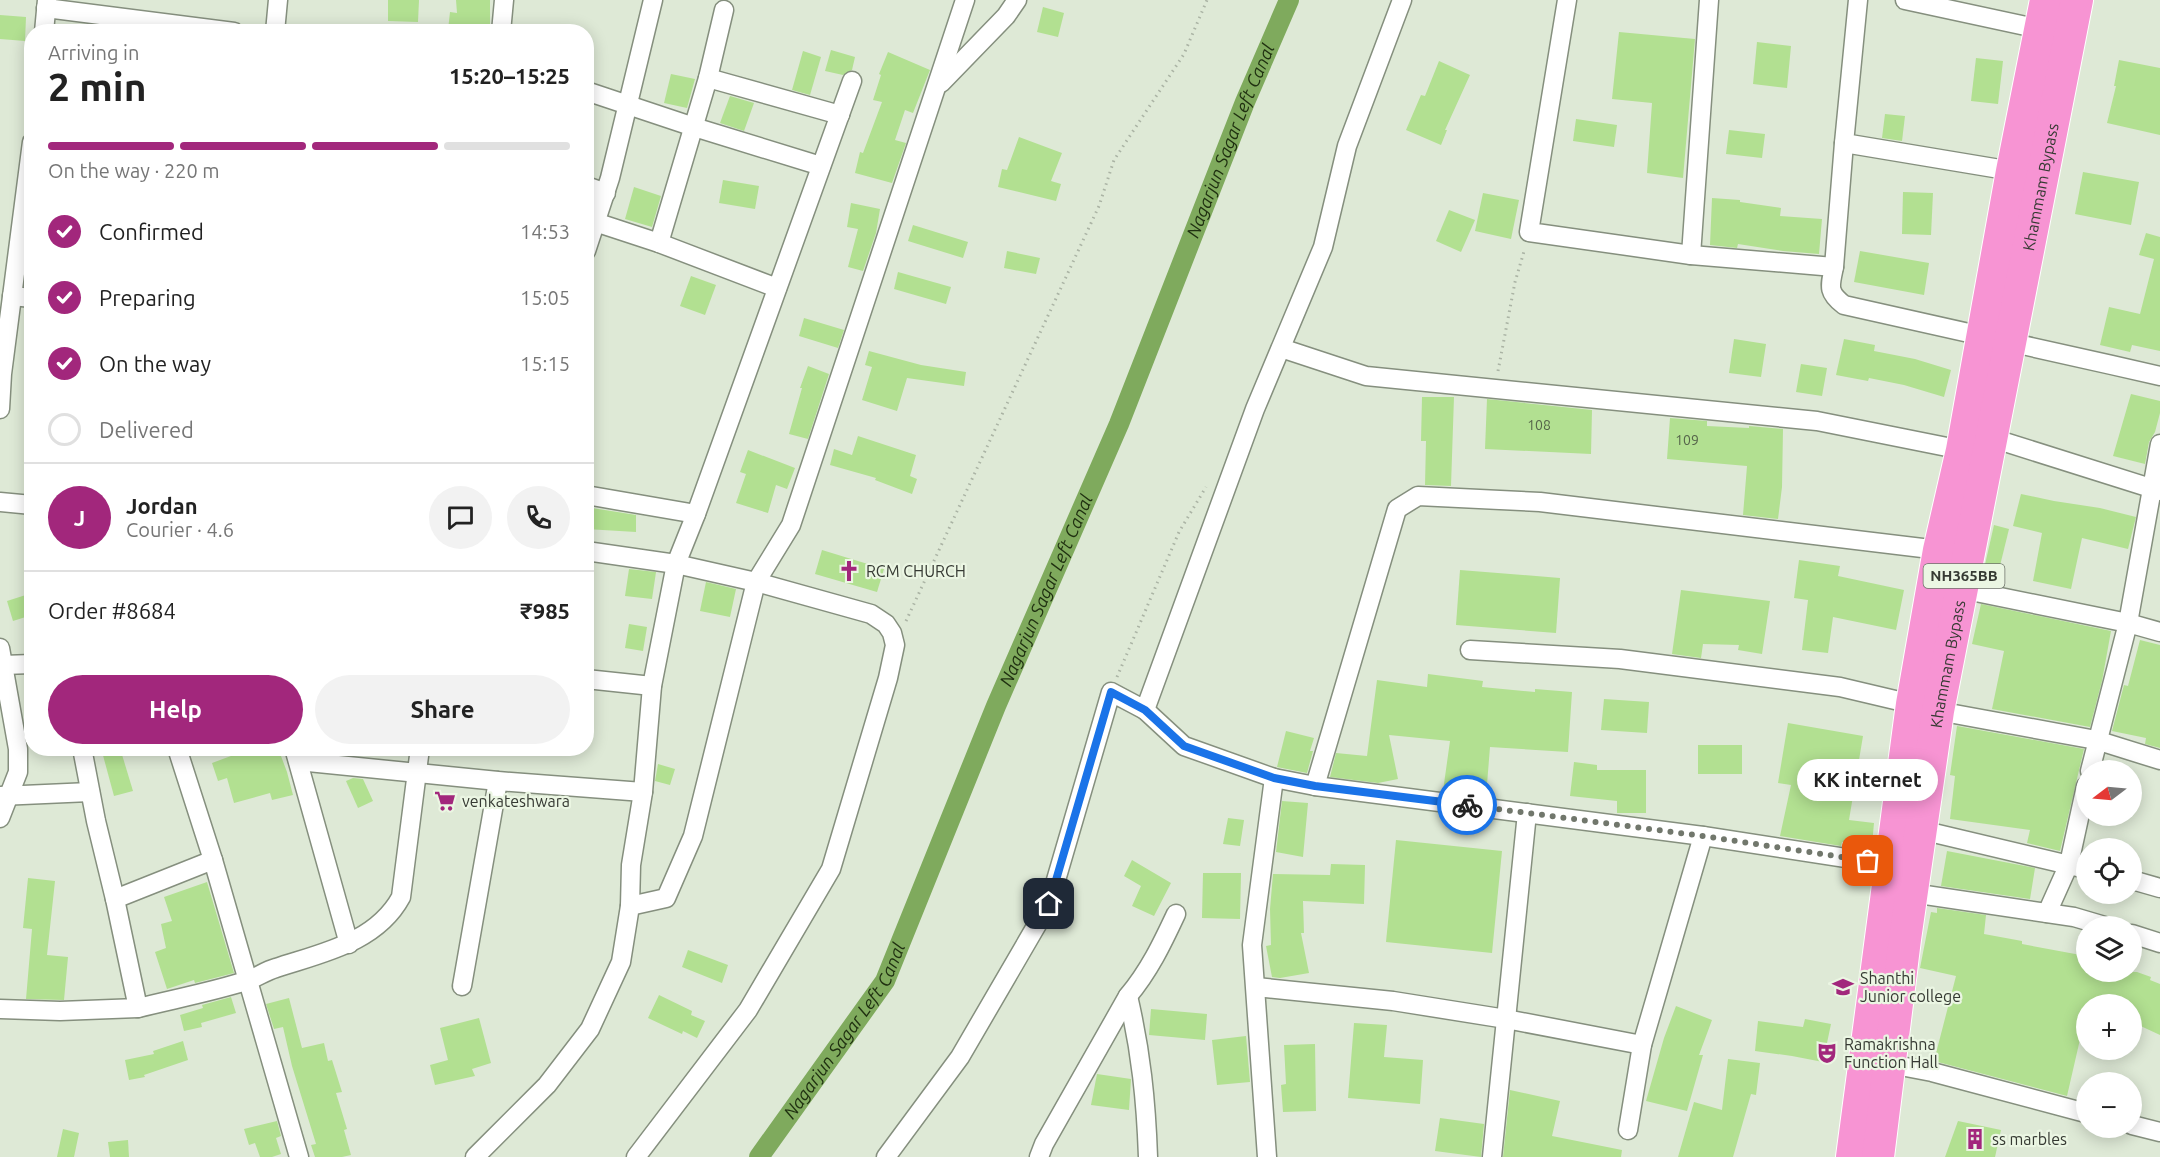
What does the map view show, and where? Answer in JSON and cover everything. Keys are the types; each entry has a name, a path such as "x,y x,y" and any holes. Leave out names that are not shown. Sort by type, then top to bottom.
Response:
{"highway":[{"name":"Khammam Bypass","path":"1852,1157 1880,935 1906,876 1921,830 1925,708 1939,550 1962,450 1996,339 2077,0"},
{"name":"Khammam Bypass","path":"1878,1157 1890,1064 1906,876 1897,807 1961,589 1992,438 1996,339 2012,171 2043,14"}],"street":[{"path":"275,24 278,0"},
{"path":"502,24 504,0"},
{"path":"594,225 606,193 653,0"},
{"path":"630,906 666,898 693,836 756,582 791,525 965,0"},
{"path":"937,87 1006,16 1017,0"},
{"path":"1145,710 1255,409 1323,247 1347,146 1402,0"},
{"path":"1567,0 1529,232 1691,255 1834,267"},
{"path":"1691,255 1709,0"},
{"path":"1858,0 1834,267 1830,287 1835,298 1844,305 2160,376"},
{"path":"1905,0 2043,14"},
{"path":"45,24 46,4 180,24"},
{"path":"659,243 708,78 724,10"},
{"path":"708,78 840,115"},
{"path":"475,1157 547,1085 590,1029 621,962 643,792 652,686 675,564 696,514 852,81"},
{"path":"594,94 821,166"},
{"path":"1844,143 2012,171"},
{"path":"594,189 606,193"},
{"path":"0,409 24,204"},
{"path":"595,222 659,243 777,288"},
{"path":"12,296 24,297"},
{"path":"1281,348 1366,376 1817,421 1962,450"},
{"path":"1992,438 2156,490"},
{"path":"2092,760 2128,622 2156,490 2160,444"},
{"path":"594,496 696,514"},
{"path":"1315,786 1397,508 1418,496 1540,502 1939,550"},
{"path":"0,502 24,504"},
{"path":"594,552 675,564 756,582 871,614 886,624 892,633 895,645 888,678 831,868 748,1011 636,1157"},
{"path":"1961,589 2128,622 2160,632"},
{"path":"1470,650 1620,659 1840,687 1925,708 2096,740 2160,760"},
{"path":"0,818 5,796 18,772 18,749 1,655 24,662"},
{"path":"594,680 652,686"},
{"path":"886,1157 960,1057 1049,904 1111,692 1145,710 1184,746 1274,778 1315,786 1703,836 1906,876 2047,913 2076,918"},
{"path":"83,756 138,1008"},
{"path":"180,756 213,860 299,1157"},
{"path":"296,756 349,944"},
{"path":"304,756 498,781 643,792"},
{"path":"0,1009 60,1011 138,1008 248,981 272,969 349,944 375,928 395,907 401,897 419,756"},
{"path":"1267,1157 1252,945 1274,778"},
{"path":"462,986 498,781"},
{"path":"5,796 90,792"},
{"path":"1492,1157 1527,813"},
{"path":"1921,830 2076,866"},
{"path":"1628,1130 1642,1045 1703,836"},
{"path":"116,899 213,860"},
{"path":"2047,913 2076,869"},
{"path":"2142,883 2160,888"},
{"path":"1039,1157 1044,1144 1128,996 1145,975 1161,947 1176,914"},
{"path":"2142,937 2160,943"},
{"path":"1256,987 1393,1000 1642,1045"},
{"path":"1128,996 1140,1048 1146,1104 1148,1157"},
{"path":"1890,1064 1932,1072 2076,1110"},
{"path":"2142,1128 2160,1132"}],"path":[{"path":"895,645 1099,206 1114,160 1184,54 1207,0"},
{"path":"1495,389 1515,282 1529,232"}],"building":[{"path":"388,0 419,0 418,22 388,21"},
{"path":"456,0 490,0 490,24 449,24 450,12 457,13"},
{"path":"1043,7 1064,13 1058,37 1037,32"},
{"path":"0,15 26,17 24,41 0,39"},
{"path":"1619,32 1695,39 1683,178 1647,173 1652,103 1612,99"},
{"path":"1757,42 1791,46 1787,88 1753,84"},
{"path":"831,50 855,57 852,70 843,75 825,71"},
{"path":"803,51 821,57 810,95 792,90"},
{"path":"888,52 930,70 913,113 905,110 895,140 906,143 892,183 855,173 860,152 863,153 882,102 873,100 881,75 879,74"},
{"path":"1976,58 2003,61 1998,104 1971,101"},
{"path":"2119,60 2160,68 2160,135 2107,123 2116,86 2114,86"},
{"path":"1439,61 1470,75 1445,130 1447,130 1441,145 1406,130 1421,95 1425,96"},
{"path":"671,74 695,79 687,108 664,103"},
{"path":"730,96 754,103 744,131 720,123"},
{"path":"1885,114 1905,116 1902,141 1882,138"},
{"path":"1576,119 1617,125 1614,147 1573,141"},
{"path":"1729,130 1765,134 1762,158 1726,154"},
{"path":"1019,137 1062,153 1051,181 1061,184 1056,201 998,187 1002,169 1007,170"},
{"path":"2083,172 2139,182 2131,225 2075,214"},
{"path":"723,180 759,186 755,209 719,203"},
{"path":"634,187 661,196 652,227 625,219"},
{"path":"1903,192 1933,193 1931,235 1902,234"},
{"path":"1483,193 1519,200 1511,239 1475,231"},
{"path":"1712,198 1740,200 1740,202 1781,208 1780,216 1822,219 1819,254 1738,244 1737,248 1710,245"},
{"path":"851,203 880,209 876,233 863,271 848,267 858,229 847,227"},
{"path":"1449,210 1475,220 1461,252 1436,241"},
{"path":"913,225 968,242 963,258 908,241"},
{"path":"2146,233 2160,237 2160,351 2132,345 2130,352 2100,345 2109,307 2140,314 2154,259 2139,255"},
{"path":"1007,251 1040,258 1036,274 1004,268"},
{"path":"1860,251 1929,263 1924,295 1854,282"},
{"path":"898,272 951,287 946,304 894,289"},
{"path":"691,276 716,285 705,315 680,306"},
{"path":"804,318 844,330 838,348 799,336"},
{"path":"1734,339 1766,344 1761,377 1729,373"},
{"path":"1844,339 1875,345 1874,351 1915,359 1951,370 1944,397 1904,385 1869,378 1868,381 1836,375"},
{"path":"869,351 921,365 966,372 964,386 907,378 897,411 862,400 872,367 865,365"},
{"path":"1801,364 1827,368 1822,396 1796,392"},
{"path":"808,366 829,374 808,439 789,434"},
{"path":"2131,394 2160,401 2160,413 2155,432 2149,442 2145,464 2113,456"},
{"path":"1422,397 1454,397 1451,486 1425,485 1426,441 1421,441"},
{"path":"1487,399 1592,410 1591,454 1485,449"},
{"path":"1670,418 1707,421 1707,426 1783,429 1782,487 1778,519 1743,515 1747,466 1667,459"},
{"path":"858,436 916,455 910,476 917,479 912,494 875,480 876,478 830,465 834,449 852,455"},
{"path":"748,450 795,468 787,489 776,485 768,513 736,503 746,474 740,472"},
{"path":"2021,494 2136,517 2128,549 2082,538 2071,589 2033,581 2042,533 2013,526"},
{"path":"594,508 636,515 636,532 594,529"},
{"path":"1994,525 2009,529 1996,582 1982,578"},
{"name":"RCM CHURCH","path":"822,550 884,569 877,592 815,574"},
{"path":"1799,560 1840,566 1838,576 1904,590 1896,630 1833,617 1828,653 1802,650 1808,600 1794,598"},
{"path":"629,569 656,572 652,599 625,596"},
{"path":"1460,570 1560,578 1556,633 1456,625"},
{"path":"706,582 736,589 730,617 700,611"},
{"path":"1681,590 1770,601 1762,654 1738,650 1739,645 1703,644 1701,658 1672,654"},
{"path":"24,596 24,618 13,621 7,601"},
{"path":"1981,604 2111,631 2102,681 2090,727 1992,709 2004,651 1972,644"},
{"path":"629,624 647,627 643,651 625,648"},
{"path":"2140,640 2160,645 2160,748 2145,744 2146,738 2112,731 2124,685 2128,686"},
{"path":"1428,674 1483,681 1482,687 1535,692 1535,689 1572,692 1568,752 1490,747 1486,797 1443,791 1450,741 1389,735 1398,779 1378,783 1330,777 1336,753 1367,756 1377,680 1427,687"},
{"path":"1604,699 1649,702 1647,733 1601,730"},
{"path":"1788,723 1863,736 1849,820 1874,823 1872,845 1842,842 1841,846 1780,836 1791,785 1778,783"},
{"path":"1957,726 2084,749 2081,760 2076,760 2076,783 2060,851 2027,843 2030,830 1950,819 1955,776 1950,775"},
{"path":"1286,731 1314,738 1307,773 1277,767"},
{"path":"1698,745 1742,745 1742,774 1698,774"},
{"path":"103,756 122,756 133,791 114,796"},
{"path":"231,756 281,756 293,795 272,800 270,793 234,803 227,778 218,781 212,763"},
{"path":"1574,762 1597,765 1597,770 1646,770 1646,813 1617,813 1617,801 1570,796"},
{"path":"658,764 675,769 670,785 655,781"},
{"path":"353,778 363,779 373,801 358,808 346,781"},
{"path":"1282,801 1308,803 1303,857 1276,852"},
{"path":"1228,818 1244,820 1240,846 1223,844"},
{"path":"1396,840 1502,851 1492,953 1386,942"},
{"path":"1947,851 2035,868 2030,899 1941,886"},
{"path":"1132,860 1171,883 1154,916 1132,906 1141,886 1124,876"},
{"path":"1331,864 1365,865 1364,904 1303,901 1304,933 1301,933 1309,973 1280,978 1272,977 1266,946 1271,945 1270,909 1273,874 1330,875"},
{"path":"1203,873 1241,873 1240,919 1202,918"},
{"path":"28,878 55,881 47,955 68,957 64,1000 26,999 32,929 23,928"},
{"path":"207,882 234,973 195,983 194,980 167,989 155,952 166,948 161,924 172,921 164,897"},
{"path":"1937,908 1986,915 1984,934 2076,954 2076,982 2142,982 2142,974 2151,977 2150,980 2160,984 2160,1035 2142,1027 2142,994 2076,994 2076,1057 2067,1096 1934,1061 1956,976 1920,968 1931,912 1937,913"},
{"path":"688,950 728,965 722,983 682,967"},
{"path":"659,995 692,1011 691,1015 705,1021 697,1038 683,1031 682,1034 648,1018"},
{"path":"231,997 236,1013 201,1023 202,1027 184,1031 180,1015 203,1008 202,1005"},
{"path":"289,998 302,1048 324,1043 328,1061 332,1060 342,1092 336,1093 347,1129 344,1130 351,1155 315,1157 311,1145 316,1144 292,1066 283,1027 274,1029 266,1004"},
{"path":"1676,1006 1712,1020 1699,1055 1703,1055 1687,1111 1646,1101 1664,1038"},
{"path":"1151,1009 1207,1014 1205,1040 1149,1035"},
{"path":"479,1018 491,1063 472,1069 475,1076 435,1085 430,1065 448,1060 440,1028"},
{"path":"1805,1019 1831,1024 1823,1062 1755,1051 1758,1021 1803,1027"},
{"path":"1354,1023 1387,1025 1384,1057 1423,1060 1420,1104 1348,1098"},
{"path":"1246,1036 1250,1082 1217,1085 1212,1040"},
{"path":"183,1041 188,1060 144,1075 145,1077 129,1080 125,1060 154,1054 153,1051"},
{"path":"1315,1044 1316,1111 1283,1112 1281,1085 1286,1084 1284,1045"},
{"path":"1728,1059 1760,1063 1756,1095 1751,1094 1733,1157 1678,1157 1694,1102 1722,1110"},
{"path":"1097,1074 1131,1079 1129,1110 1091,1105"},
{"path":"1510,1090 1560,1101 1552,1136 1622,1150 1621,1157 1503,1157"},
{"path":"1440,1118 1484,1124 1481,1157 1435,1151"},
{"path":"277,1121 281,1136 276,1138 281,1154 260,1157 255,1143 249,1145 244,1129"},
{"name":"ss marbles","path":"1958,1121 2001,1130 1995,1157 1945,1157"},
{"path":"63,1129 79,1133 74,1157 57,1157"},
{"path":"128,1140 129,1157 110,1157 108,1142"}],"waterway":[{"name":"Nagarjun Sagar Left Canal","path":"759,1157 885,981 996,706 1119,424 1245,102 1289,0"}],"way so far":[{"path":"1467,805 1703,836 1868,861"}],"place":[{"name":"RCM CHURCH","path":"849,571"},
{"name":"venkateshwara","path":"445,801"},
{"name":"KK internet","path":"1868,861"},
{"name":"Shanthi Junior college","path":"1843,987"},
{"name":"Ramakrishna Function Hall","path":"1827,1053"},
{"name":"ss marbles","path":"1975,1139"}],"route":[{"path":"1049,904 1111,692 1145,710 1184,746 1274,778 1315,786 1467,805"}]}
